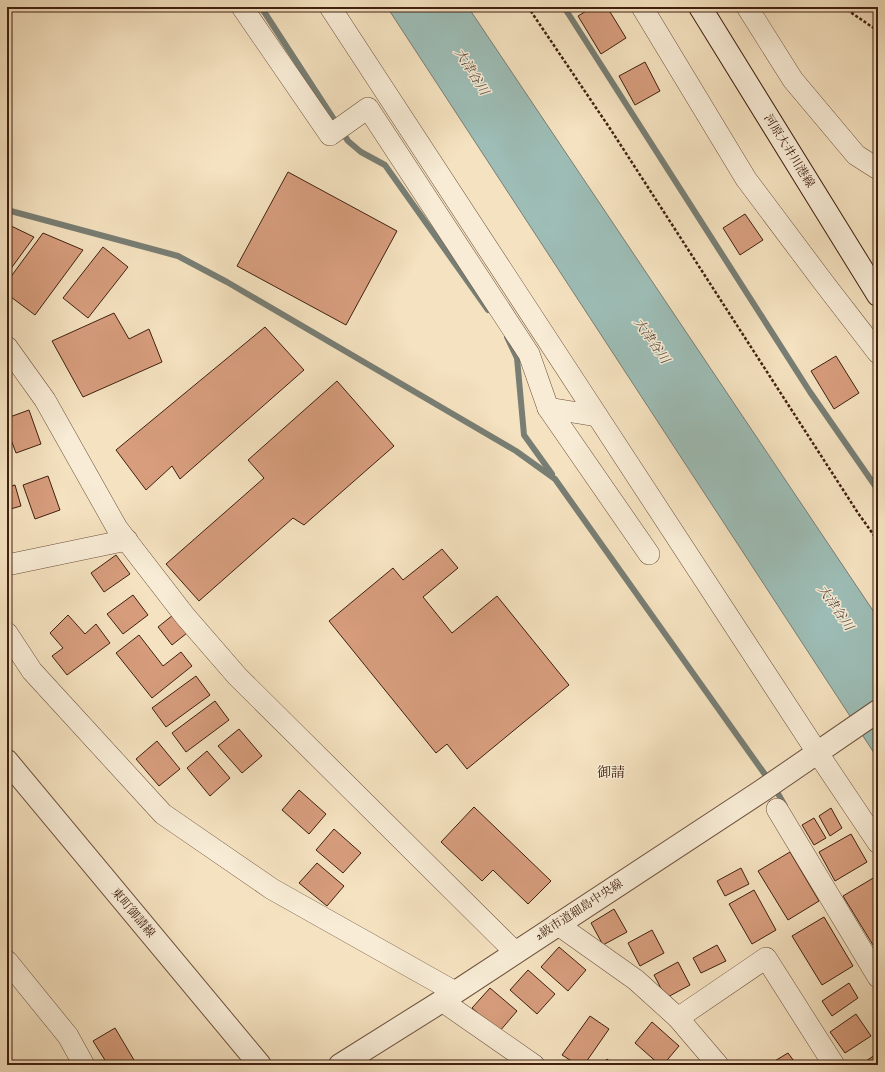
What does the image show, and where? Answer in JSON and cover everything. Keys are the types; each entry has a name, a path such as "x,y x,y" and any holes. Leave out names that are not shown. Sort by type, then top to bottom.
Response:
{"street":[{"path":"242,7 330,135 389,95"},
{"path":"330,7 878,843"},
{"path":"642,7 746,179 878,353"},
{"name":"河原大井川港線","path":"700,7 878,295"},
{"path":"747,7 793,80 856,155 878,169"},
{"path":"368,108 529,354 548,408 649,554"},
{"path":"7,347 45,400 117,528 185,616 237,676 515,952"},
{"path":"548,408 597,416"},
{"path":"7,565 127,540"},
{"path":"7,633 32,671 163,814 272,889 448,996 534,1065"},
{"name":"2級市道細島中央線","path":"340,1065 760,792 878,711"},
{"name":"東町御請線","path":"7,761 260,1065"},
{"path":"777,809 878,977"},
{"path":"557,924 636,980 678,1018 718,1065"},
{"path":"678,1018 766,958 834,1065"},
{"path":"7,961 68,1036 84,1065"}],"path":[{"path":"528,7 615,137 858,513 878,541"},
{"path":"844,7 878,31"}],"water":[{"name":"大津谷川","path":"387,7 468,7 878,618 878,759"}],"building":[{"path":"593,7 607,7 626,38 601,54 578,16"},
{"path":"645,62 660,91 635,105 619,76"},
{"path":"288,172 397,231 346,325 237,266"},
{"path":"745,214 763,240 740,255 723,228"},
{"path":"7,224 34,237 7,274"},
{"path":"43,233 83,250 35,315 7,294 7,282"},
{"path":"103,247 128,267 88,318 63,298"},
{"path":"114,313 129,339 149,329 162,362 83,397 52,341"},
{"path":"265,327 304,370 180,479 172,466 146,490 116,450"},
{"path":"836,356 859,393 834,409 811,371"},
{"path":"337,381 394,446 304,525 293,518 199,601 166,564 264,478 248,460"},
{"path":"29,410 41,444 16,453 7,429 7,418"},
{"path":"48,476 60,510 35,519 23,485"},
{"path":"15,485 21,506 7,510 7,487"},
{"path":"442,549 458,568 423,597 452,633 497,596 569,685 467,769 447,744 436,753 329,621 393,568 403,580"},
{"path":"116,555 130,574 104,592 91,573"},
{"path":"133,595 148,615 123,634 107,614"},
{"path":"68,615 85,634 96,624 110,643 67,675 52,656 63,648 50,633"},
{"path":"173,615 187,633 172,645 158,627"},
{"path":"139,635 163,666 181,652 192,666 152,698 116,653"},
{"path":"196,676 210,695 166,727 152,708"},
{"path":"215,701 229,720 186,752 172,733"},
{"path":"239,729 262,756 242,773 218,746"},
{"path":"157,741 180,769 159,786 136,759"},
{"path":"207,751 230,778 210,796 187,768"},
{"path":"299,790 326,814 309,834 282,810"},
{"path":"474,807 551,881 528,904 493,870 482,881 441,842"},
{"path":"831,808 842,828 830,836 819,816"},
{"path":"814,818 826,838 814,845 802,825"},
{"path":"334,829 361,853 343,873 316,850"},
{"path":"851,834 867,862 835,881 819,852"},
{"path":"790,852 819,901 788,920 758,871"},
{"path":"317,863 344,886 327,906 299,883"},
{"path":"741,868 749,884 725,896 717,881"},
{"path":"875,877 878,882 878,942 873,945 843,896"},
{"path":"754,890 776,930 752,944 729,904"},
{"path":"614,909 627,932 603,945 591,923"},
{"path":"824,917 853,966 822,985 792,936"},
{"path":"652,930 664,953 640,966 628,943"},
{"path":"717,945 726,961 701,973 693,958"},
{"path":"559,947 586,970 568,991 541,967"},
{"path":"678,962 690,985 666,998 654,975"},
{"path":"528,970 555,994 537,1014 510,990"},
{"path":"849,983 858,998 832,1016 822,1001"},
{"path":"490,988 517,1011 499,1032 472,1008"},
{"path":"856,1014 871,1036 845,1053 830,1032"},
{"path":"590,1016 609,1029 584,1065 578,1065 562,1055"},
{"path":"652,1022 679,1046 663,1065 660,1065 635,1043"},
{"path":"115,1028 134,1060 125,1065 108,1065 93,1041"},
{"path":"788,1053 797,1065 768,1065"},
{"path":"878,1053 878,1065 860,1065"},
{"path":"607,1059 614,1065 602,1065"}],"waterway":[{"path":"261,7 348,141 361,152 385,165 488,310"},
{"path":"564,7 810,392 878,490"},
{"path":"7,210 178,256 227,282 516,451 555,479 776,790 785,806"},
{"path":"507,337 517,358 524,435 552,474"}],"district":[{"name":"御請","path":"611,773"}]}
